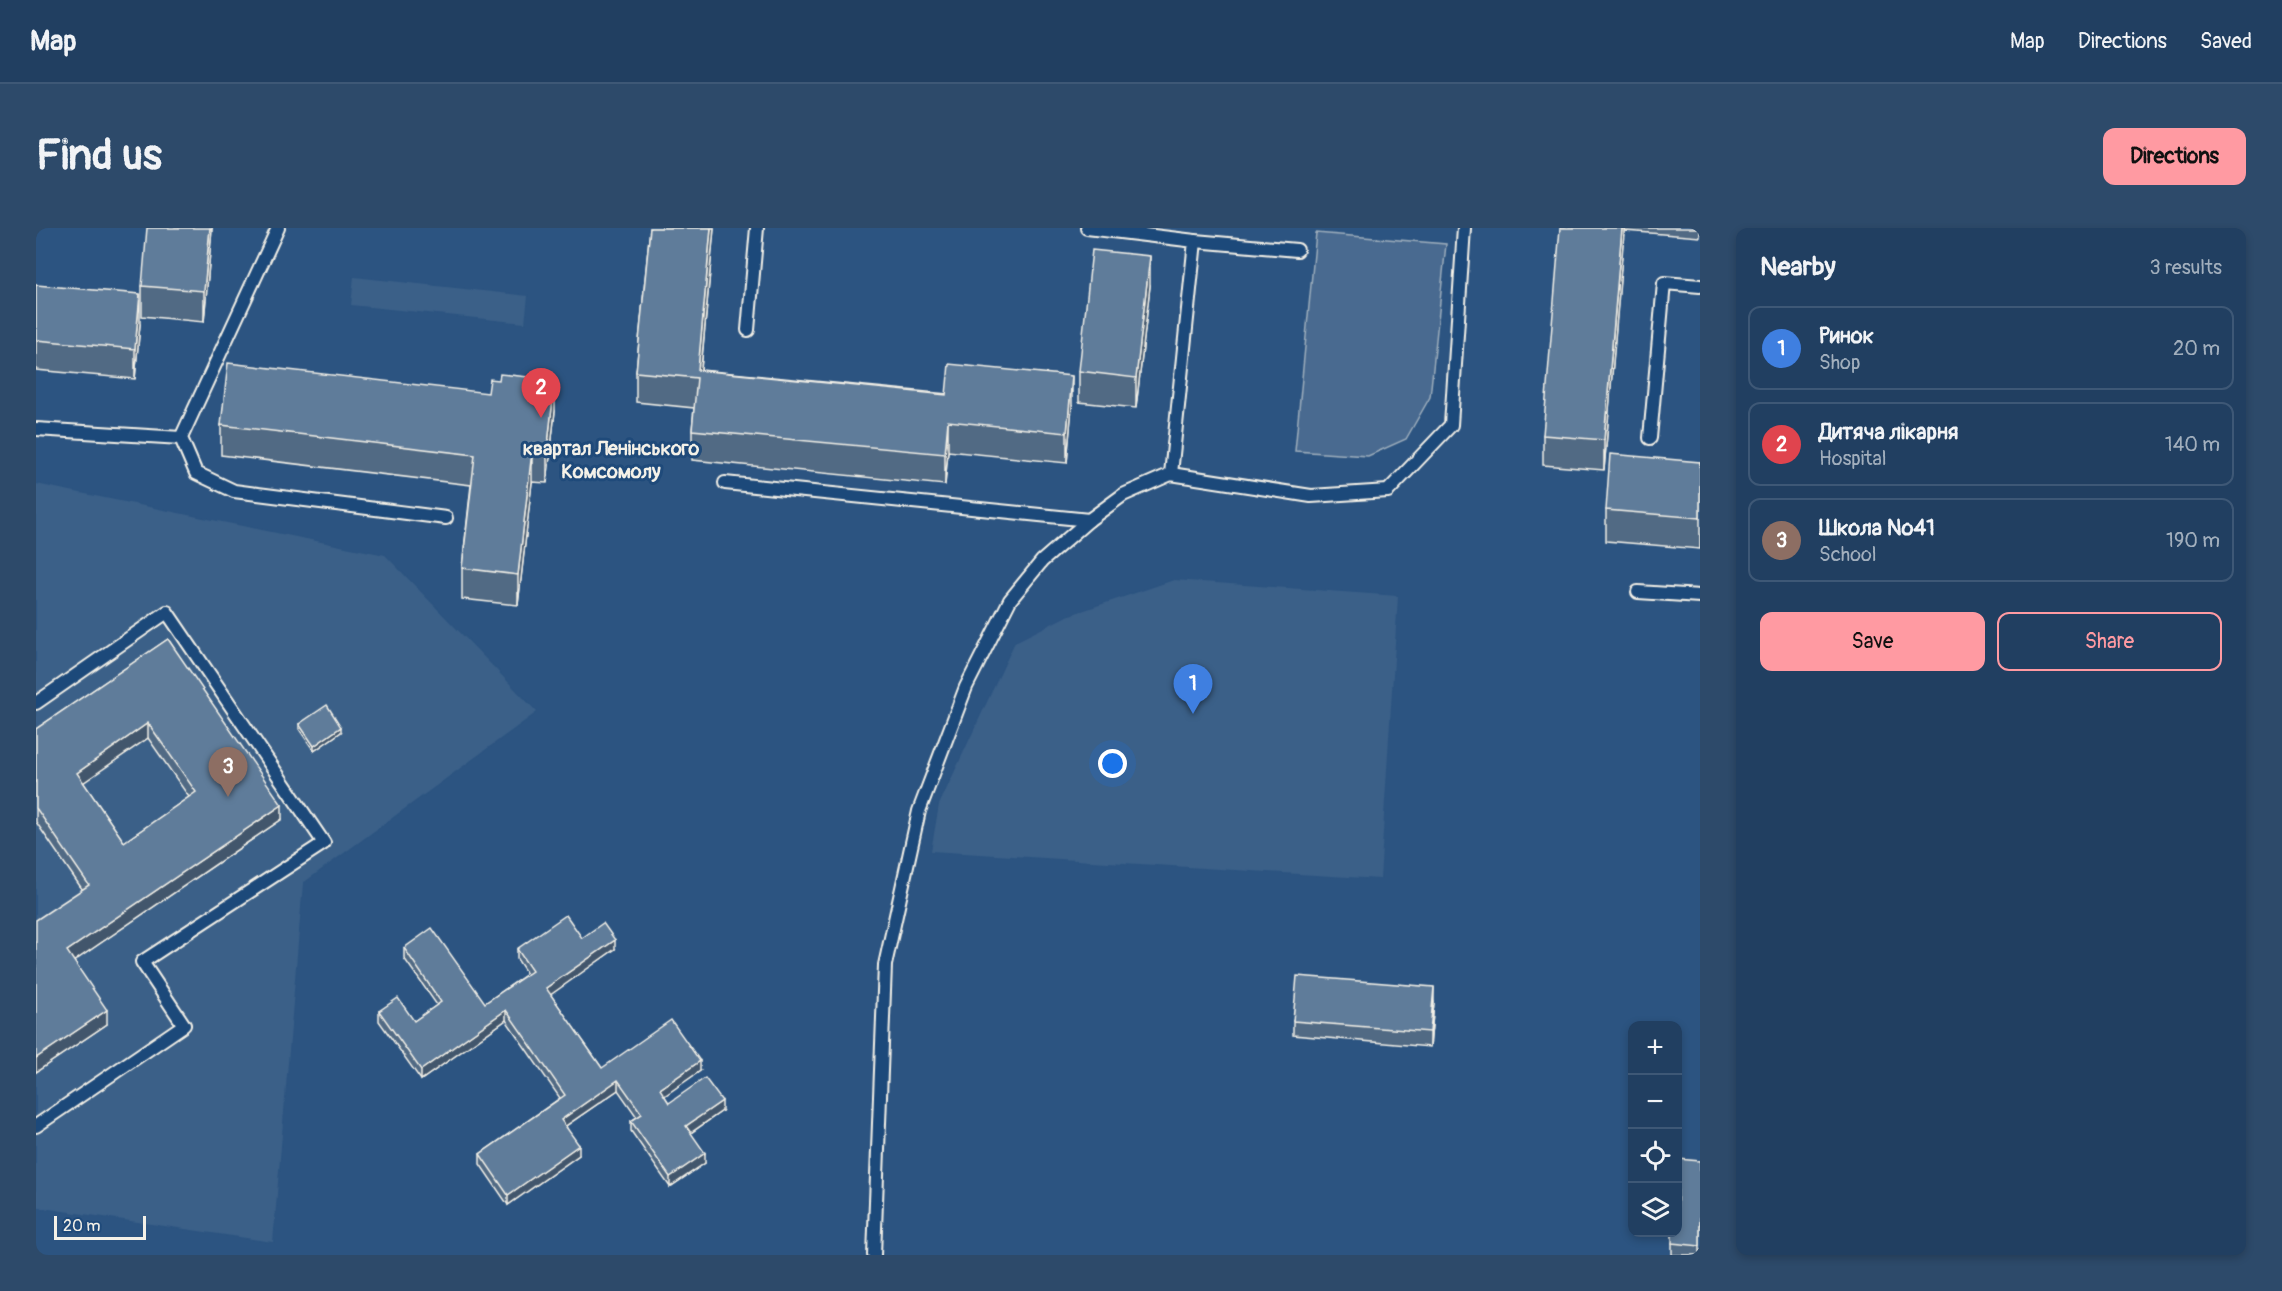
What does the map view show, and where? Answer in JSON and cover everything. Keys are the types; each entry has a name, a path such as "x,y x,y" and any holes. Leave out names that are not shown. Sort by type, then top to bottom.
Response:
{"lane":[{"path":"278,228 181,438 196,473 234,491 446,518"},
{"path":"748,330 757,228"},
{"path":"1087,228 1297,250"},
{"path":"874,1255 885,965 919,811 966,687 1010,600 1042,561 1089,520 1123,495 1171,474 1311,496 1388,491 1451,425 1464,228"},
{"path":"1171,474 1195,241"},
{"path":"1650,438 1664,283 1700,286"},
{"path":"36,429 181,438"},
{"path":"725,483 1089,520"},
{"path":"1638,592 1700,597"},
{"path":"36,703 167,612 324,843 142,963 184,1025 36,1126"}],"shaded area":[{"path":"1316,233 1446,244 1430,397 1406,439 1368,456 1295,451"},
{"path":"354,277 528,296 525,323 351,305"},
{"path":"36,484 385,555 537,712 303,883 273,1242 36,1207"},
{"path":"1174,580 1398,596 1380,879 931,851 939,805 1015,642 1067,616"}],"building":[{"path":"147,228 210,228 204,291 142,286"},
{"path":"650,228 711,228 698,370 946,395 949,364 1072,376 1067,433 948,421 945,454 692,430 697,378 636,372"},
{"path":"1560,228 1622,228 1604,440 1543,435"},
{"path":"1092,250 1150,256 1136,378 1079,371"},
{"path":"36,285 140,294 135,349 36,340"},
{"path":"228,363 488,393 490,379 499,380 500,374 555,380 547,453 532,451 518,575 462,568 475,455 221,425"},
{"path":"1610,454 1700,462 1700,518 1606,510"},
{"path":"168,639 282,805 67,951 107,1010 36,1058 36,920 89,885 36,808 36,729","holes":["148,723 196,792 124,842 77,773"]},
{"path":"327,705 341,727 314,746 299,724"},
{"path":"566,915 582,938 603,923 615,940 546,988 602,1068 671,1020 700,1061 660,1089 669,1103 705,1078 722,1101 686,1126 705,1153 670,1177 631,1121 642,1114 618,1080 561,1120 579,1145 508,1195 480,1154 565,1095 506,1010 421,1070 379,1011 398,998 414,1021 441,1002 404,948 432,928 485,1003 532,971 517,949"},
{"path":"1297,976 1434,987 1430,1032 1293,1021"},
{"path":"1682,1159 1700,1161 1700,1246 1672,1243 1672,1237 1682,1237"}],"place":[{"name":"Дитяча лікарня","path":"541,418"},
{"name":"Ринок","path":"1193,714"},
{"name":"Школа №41","path":"228,797"}],"district":[{"name":"квартал Ленінського Комсомолу","path":"611,460"}]}
